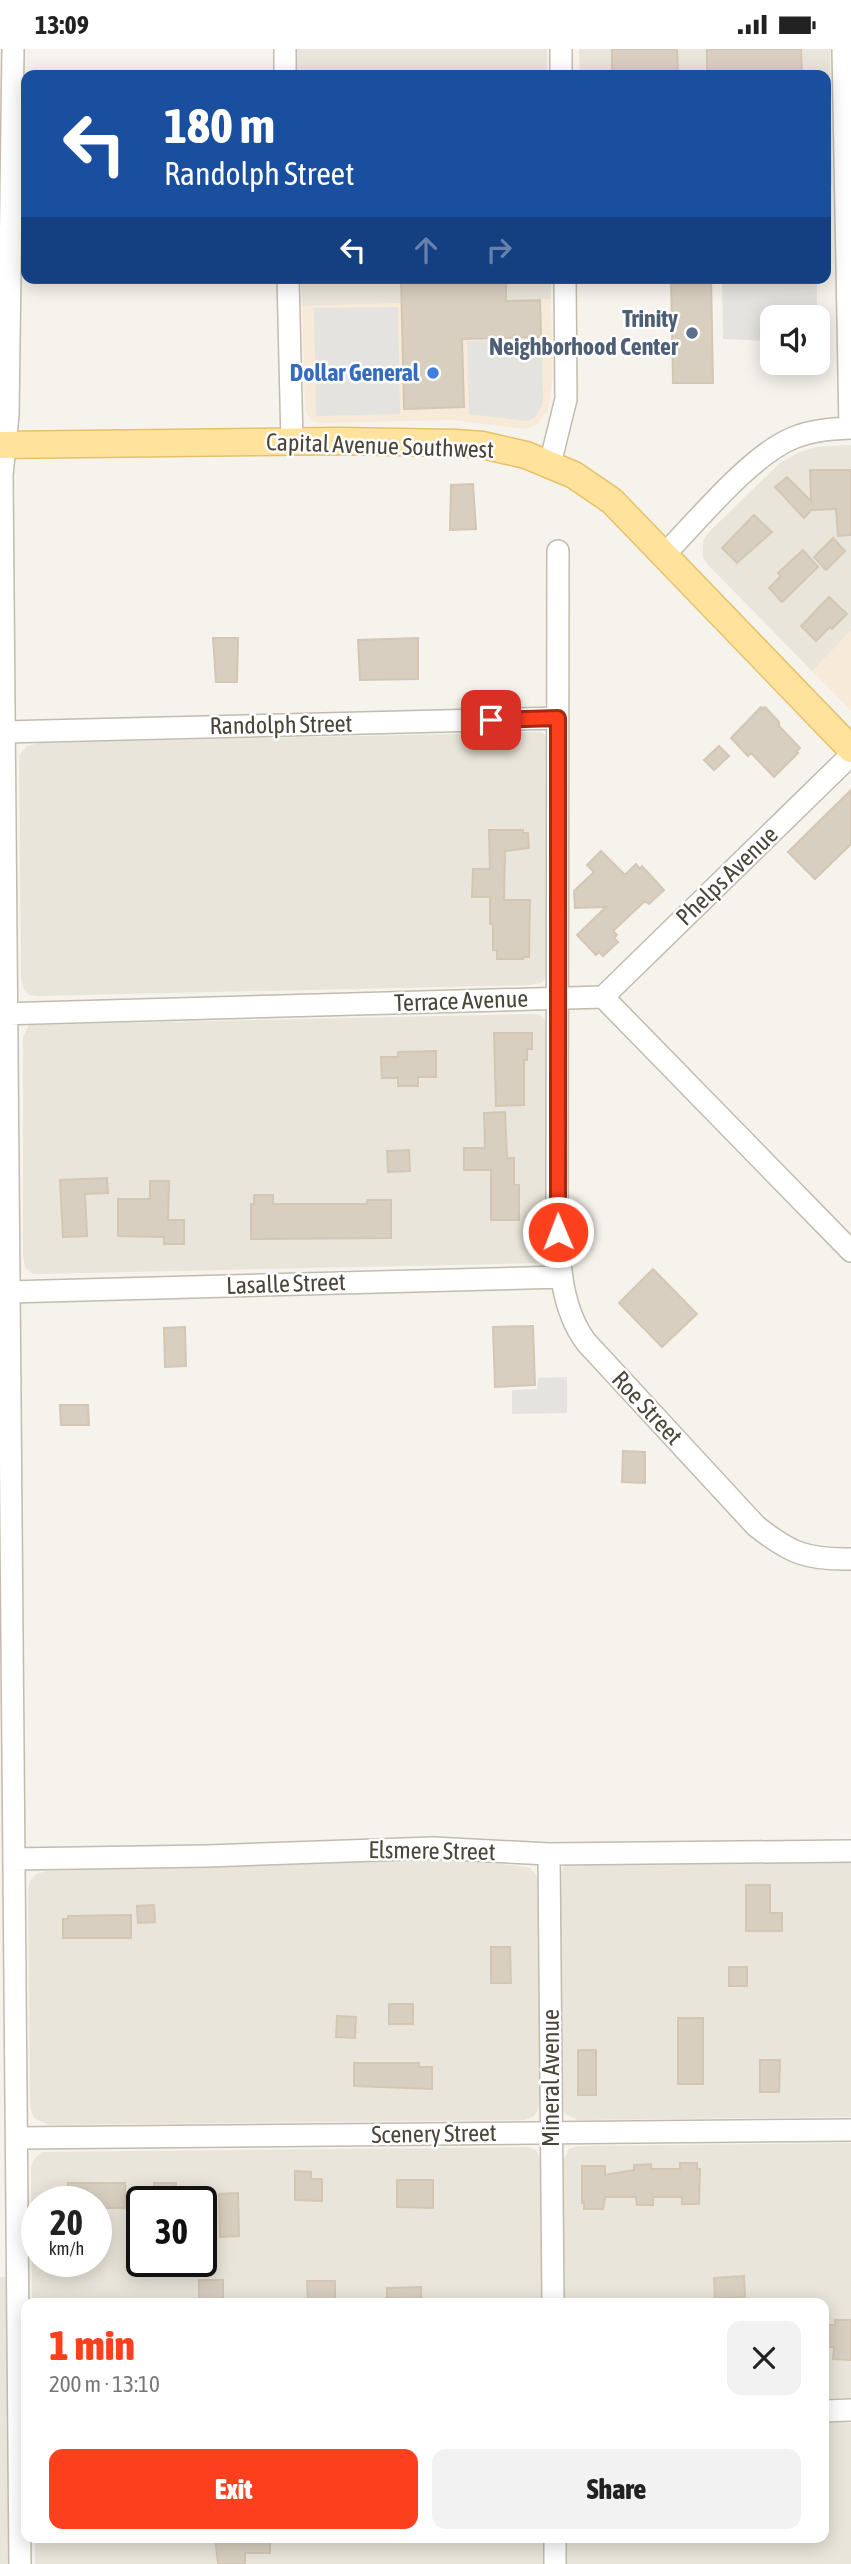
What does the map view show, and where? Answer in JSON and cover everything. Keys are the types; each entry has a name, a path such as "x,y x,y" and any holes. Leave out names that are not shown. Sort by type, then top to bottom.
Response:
{"main road":[{"name":"Capital Avenue Southwest","path":"2,446 454,443 506,450 550,464 574,475 612,501 851,749"}],"street":[{"path":"13,49 8,415 2,446 3,1014 9,1292 21,2325"},
{"path":"285,49 285,70"},
{"path":"561,49 561,70"},
{"path":"665,554 731,486 771,450 805,433 851,429 843,49"},
{"path":"288,284 292,442"},
{"path":"550,464 566,399 565,284"},
{"name":"Roe Street","path":"558,551 558,1212 562,1277 572,1320 586,1342 756,1526 781,1546 801,1555 851,1559"},
{"name":"Randolph Street","path":"4,732 558,718"},
{"name":"Phelps Avenue","path":"603,997 851,755"},
{"path":"603,997 851,1251"},
{"name":"Terrace Avenue","path":"3,1014 603,997"},
{"name":"Lasalle Street","path":"9,1292 562,1277"},
{"name":"Elsmere Street","path":"14,1859 433,1848 550,1854 851,1851"},
{"name":"Mineral Avenue","path":"550,1854 553,2298"},
{"name":"Scenery Street","path":"17,2138 851,2130"},
{"path":"829,2411 851,2410"},
{"path":"20,2564 21,2515"},
{"path":"555,2543 555,2564"}],"shaded area":[{"path":"296,49 547,49 547,70 297,70"},
{"path":"579,49 830,49 830,70 580,70"},
{"path":"831,117 832,185 831,185"},
{"path":"301,284 551,284 551,299 302,306"},
{"path":"722,284 817,284 817,305 760,305 760,341 723,339"},
{"path":"551,299 553,378 548,410 537,425 524,429 455,420 320,423 312,421 305,411 302,306"},
{"path":"398,307 400,414 316,416 314,308"},
{"path":"542,339 543,404 535,417 528,421 469,414 467,341"},
{"path":"851,445 851,631 812,671 709,566 703,558 703,541 781,462 817,447"},
{"path":"851,631 851,711 812,671"},
{"path":"542,732 548,742 548,976 541,983 38,996 29,995 23,988 19,756 27,746 39,743"},
{"path":"535,1014 547,1022 551,1255 543,1263 39,1274 33,1274 25,1268 23,1037 29,1025"},
{"path":"567,1377 567,1413 512,1414 512,1390 537,1389 538,1378"},
{"path":"439,1857 518,1866 530,1868 536,1875 539,1886 540,2097 534,2116 525,2120 49,2125 34,2118 30,2107 28,1889 36,1874 47,1871"},
{"path":"851,1860 851,2117 578,2120 565,2114 561,2105 559,1877 564,1867 572,1863"},
{"path":"851,2143 851,2398 829,2398 829,2298 563,2298 562,2162 569,2149 578,2146"},
{"path":"528,2147 536,2150 542,2163 543,2298 32,2298 32,2277 112,2277 112,2186 31,2186 31,2167 42,2152"},
{"path":"0,2277 6,2277 9,2564 0,2564"},
{"path":"829,2423 851,2423 851,2564 565,2564 565,2543 829,2543"},
{"path":"35,2543 545,2543 545,2564 35,2564"}],"building":[{"path":"612,49 677,49 678,70 612,70"},
{"path":"707,49 801,49 802,70 707,70"},
{"path":"401,284 506,284 506,301 540,300 541,337 462,339 464,407 404,409"},
{"name":"Trinity Neighborhood Center","path":"671,284 711,284 713,383 673,383"},
{"path":"810,470 851,470 851,535 838,536 836,509 811,510 804,518 775,487 787,477 811,501"},
{"path":"473,484 476,529 450,530 451,485"},
{"path":"754,515 772,532 737,563 722,548"},
{"path":"833,538 845,551 826,570 814,557"},
{"path":"803,550 818,567 782,602 769,588 781,576 778,573"},
{"path":"829,597 847,614 816,641 801,626"},
{"path":"213,638 238,638 237,682 216,682"},
{"path":"418,638 418,679 360,680 358,640"},
{"path":"761,707 765,707 800,748 774,777 751,753 748,756 731,738"},
{"path":"719,746 729,756 714,770 704,760"},
{"path":"851,790 851,844 815,879 788,852"},
{"path":"489,830 523,830 523,833 528,833 529,848 505,851 504,900 530,900 529,957 523,959 497,959 497,950 493,950 493,924 490,924 490,897 472,897 473,869 490,869"},
{"path":"601,851 625,875 636,864 640,869 642,866 664,890 649,904 645,901 613,931 618,942 603,956 599,952 596,955 577,935 606,907 575,908 574,891 594,872 587,865"},
{"path":"494,1033 532,1033 532,1049 527,1049 527,1060 524,1060 524,1105 496,1106"},
{"path":"436,1051 436,1077 418,1077 418,1086 398,1086 398,1078 382,1078 381,1057 398,1057 398,1052"},
{"path":"505,1112 507,1158 514,1158 514,1185 519,1185 519,1220 491,1220 491,1170 464,1170 464,1148 485,1148 484,1113"},
{"path":"409,1150 410,1171 388,1172 387,1151"},
{"path":"107,1178 108,1193 85,1194 87,1236 63,1237 60,1180"},
{"path":"150,1181 169,1181 168,1220 184,1220 184,1244 164,1244 164,1237 118,1236 118,1199 150,1199"},
{"path":"254,1195 273,1195 273,1204 367,1204 367,1200 391,1200 391,1238 251,1239 251,1204 254,1204"},
{"path":"653,1269 697,1314 662,1347 619,1303"},
{"path":"533,1326 535,1385 495,1387 493,1327"},
{"path":"185,1327 186,1366 165,1367 164,1328"},
{"path":"60,1405 88,1405 89,1425 61,1425"},
{"path":"623,1451 645,1452 645,1483 622,1482"},
{"path":"746,1885 770,1885 770,1913 782,1913 782,1931 746,1931"},
{"path":"154,1905 155,1922 138,1923 137,1906"},
{"path":"131,1915 131,1938 63,1938 63,1919 68,1919 68,1916"},
{"path":"491,1947 510,1947 511,1983 491,1983"},
{"path":"729,1967 747,1967 747,1986 729,1986"},
{"path":"389,2004 413,2004 413,2024 389,2024"},
{"path":"337,2016 356,2017 355,2038 336,2037"},
{"path":"678,2018 703,2018 703,2084 678,2084"},
{"path":"578,2050 596,2050 596,2095 578,2095"},
{"path":"760,2060 780,2060 779,2092 760,2092"},
{"path":"354,2063 419,2063 419,2067 432,2067 432,2089 354,2086"},
{"path":"680,2163 697,2163 697,2169 700,2169 699,2204 682,2204 682,2197 653,2197 653,2205 637,2205 636,2197 605,2197 603,2209 584,2209 582,2166 605,2166 605,2175 634,2170 634,2165 651,2164 651,2169 680,2169"},
{"path":"295,2171 311,2172 311,2179 322,2179 322,2201 295,2200"},
{"path":"397,2180 433,2180 433,2208 397,2207"},
{"path":"68,2183 125,2183 125,2208 112,2208 112,2186 68,2186"},
{"path":"154,2183 176,2183 176,2186 154,2186"},
{"path":"238,2193 239,2236 220,2237 219,2194"},
{"path":"744,2276 745,2297 715,2298 714,2278"},
{"path":"199,2280 223,2280 223,2298 199,2298"},
{"path":"307,2281 335,2281 335,2298 308,2298"},
{"path":"421,2287 421,2298 387,2298 387,2288"},
{"path":"835,2320 851,2320 851,2360 833,2359 834,2347 829,2347 829,2325 835,2325"},
{"path":"216,2543 270,2543 270,2553 245,2553 245,2564 218,2564"}],"place":[{"name":"Trinity Neighborhood Center","path":"692,333"},
{"name":"Dollar General","path":"433,373"}],"route":[{"path":"491,720 558,718 558,1232"}]}
